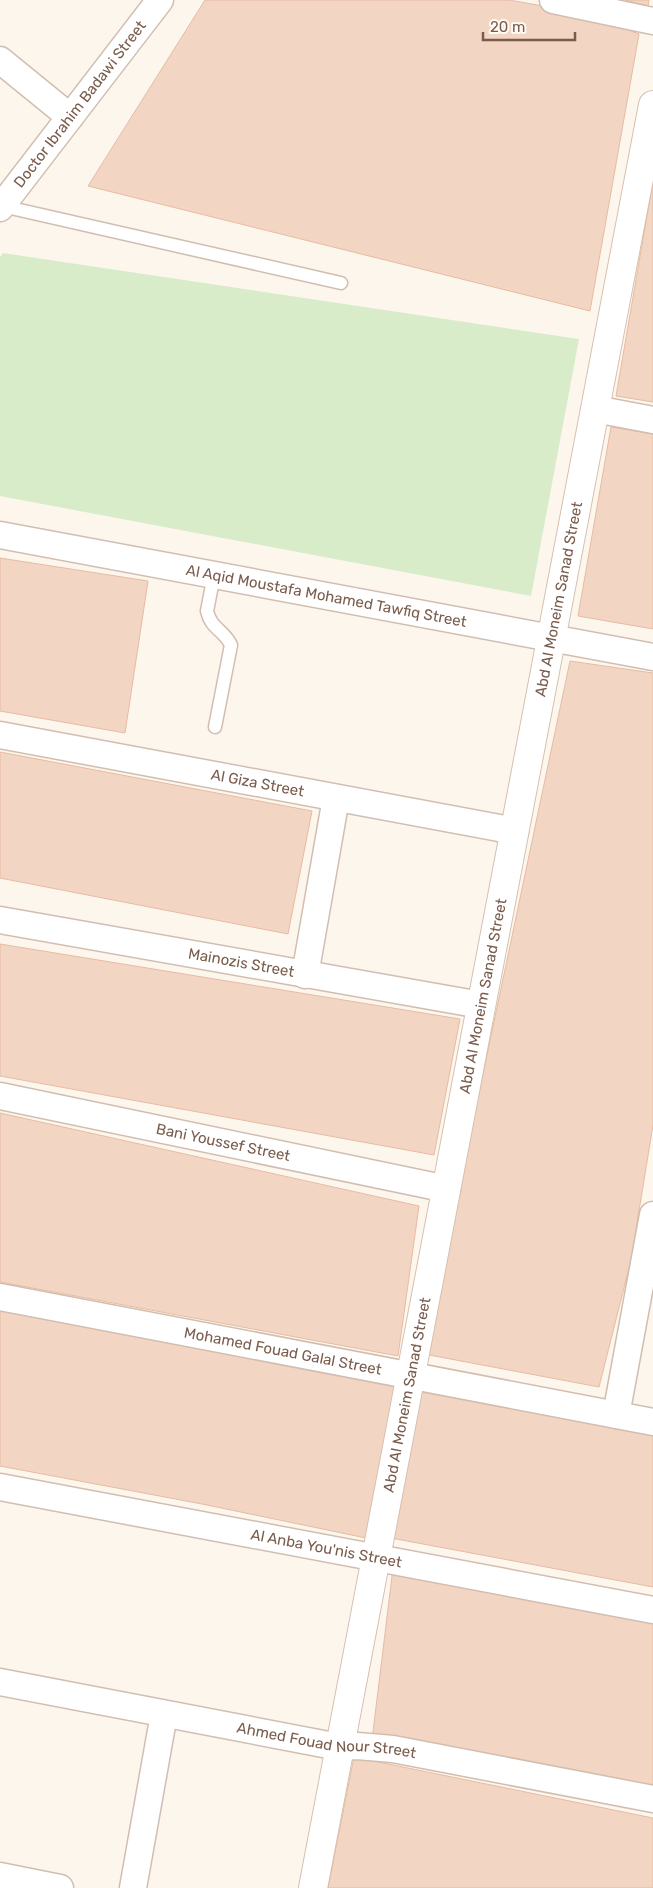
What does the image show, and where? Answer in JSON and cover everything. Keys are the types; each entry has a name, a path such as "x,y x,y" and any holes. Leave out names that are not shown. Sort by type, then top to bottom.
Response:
{"street":[{"name":"Doctor Ibrahim Badawi Street","path":"1,207 160,0"},
{"path":"553,0 653,21"},
{"path":"0,60 70,117"},
{"name":"Abd Al Moneim Sanad Street","path":"313,1888 653,104"},
{"path":"595,409 653,420"},
{"name":"Al Aqid Moustafa Mohamed Tawfiq Street","path":"0,535 653,658"},
{"name":"Al Giza Street","path":"0,735 515,831"},
{"path":"305,975 336,798"},
{"name":"Mainozis Street","path":"0,920 482,1005"},
{"name":"Bani Youssef Street","path":"0,1096 447,1189"},
{"path":"616,1415 653,1215"},
{"name":"Mohamed Fouad Galal Street","path":"0,1297 653,1422"},
{"name":"Al Anba You'nis Street","path":"0,1487 653,1610"},
{"name":"Ahmed Fouad Nour Street","path":"0,1682 339,1747 358,1746 393,1749 653,1798"},
{"path":"133,1888 164,1714"},
{"path":"0,1876 60,1888"}],"lane":[{"path":"1,207 341,282"},
{"path":"214,575 207,611 208,616 215,628 225,636 230,645 215,727"}],"green space":[{"path":"3,253 579,339 531,596 0,496 0,257"}],"building":[{"path":"205,0 509,0 583,13 639,34 590,311 88,186"},
{"path":"625,0 649,0 648,6"},
{"path":"653,181 653,402 616,396"},
{"path":"611,427 653,434 653,629 578,616"},
{"path":"0,558 148,581 125,733 0,711"},
{"path":"570,661 653,673 653,1125 631,1260 599,1387 424,1354"},
{"path":"0,752 312,811 288,934 0,878"},
{"path":"0,944 460,1019 434,1155 0,1076"},
{"path":"0,1113 419,1206 398,1356 0,1282"},
{"path":"0,1310 397,1382 371,1539 202,1504 0,1466"},
{"path":"417,1387 653,1431 653,1587 391,1538"},
{"path":"393,1568 653,1621 653,1789 372,1740"},
{"path":"354,1757 653,1818 653,1888 328,1888"}]}
